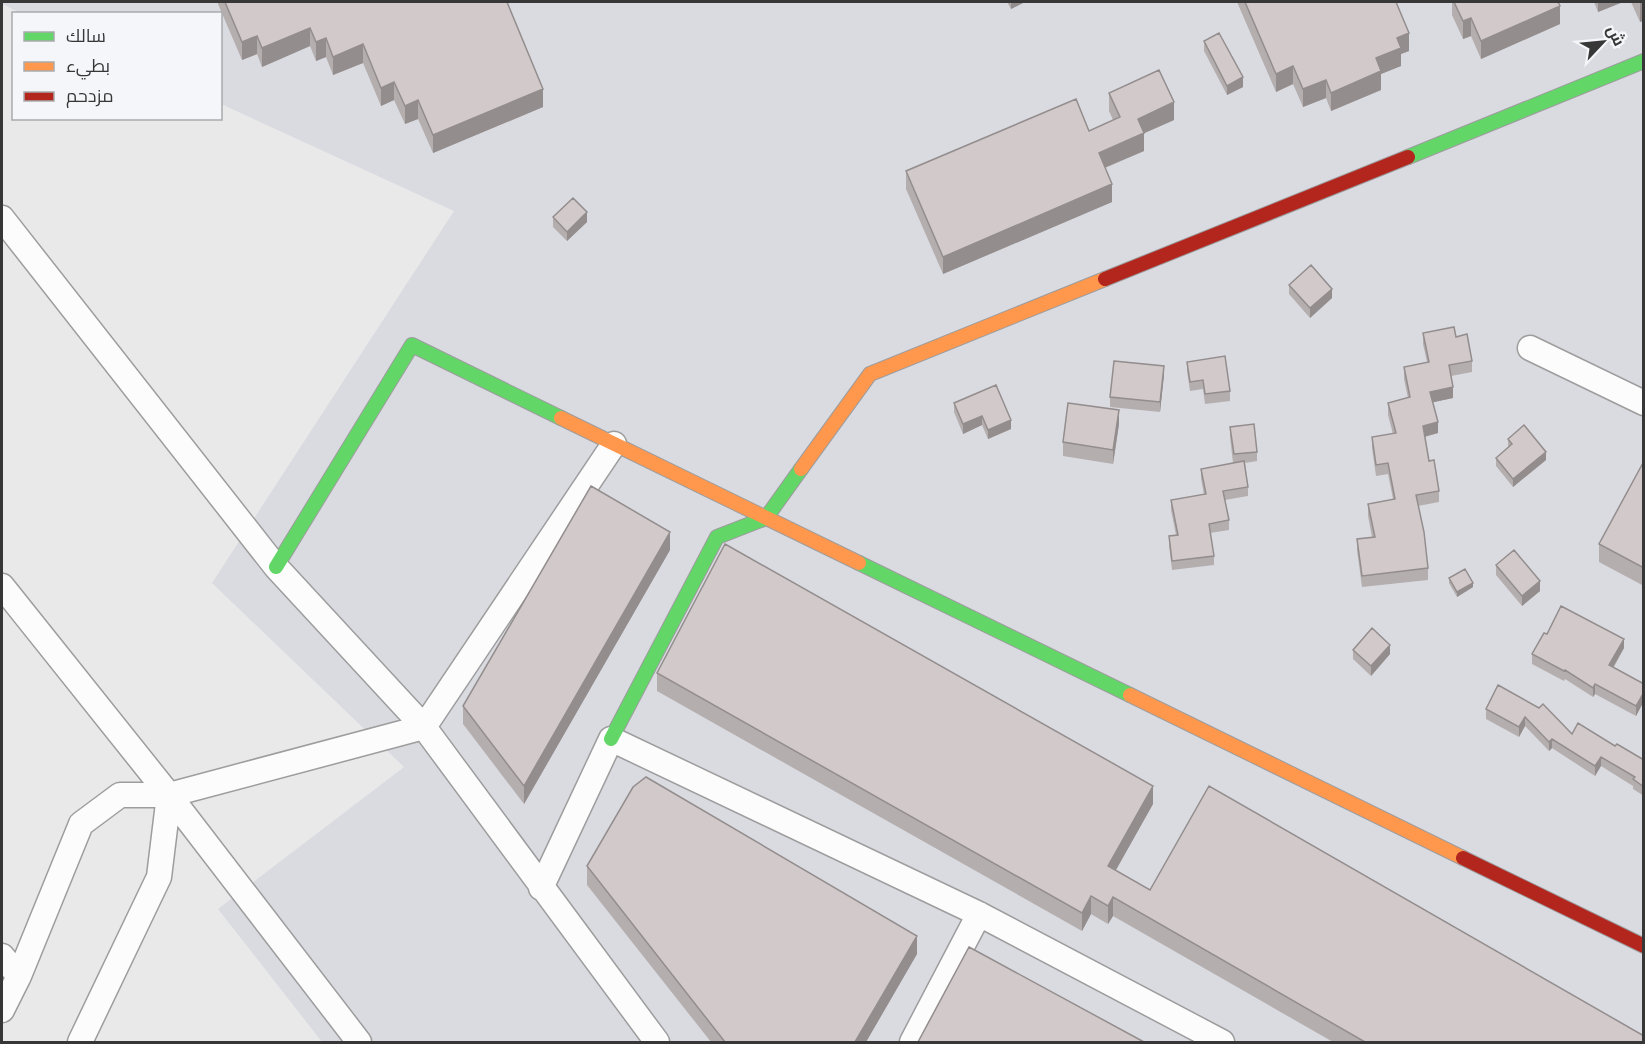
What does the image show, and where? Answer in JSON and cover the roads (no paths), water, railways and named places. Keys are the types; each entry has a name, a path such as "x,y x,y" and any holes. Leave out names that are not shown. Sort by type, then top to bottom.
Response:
{"street":[{"path":"541,888 610,739 717,537 766,518 870,374 1644,61"},
{"path":"2,218 276,567 424,727 657,1042"},
{"path":"276,567 412,345 1644,946"},
{"path":"1530,348 1644,403"},
{"path":"2,1011 19,976 81,824 120,795 169,795 424,727 614,444"},
{"path":"2,586 169,795 359,1042"},
{"path":"610,739 979,914 1222,1042"},
{"path":"80,1042 159,877 169,795"},
{"path":"912,1042 979,914"},
{"path":"2,956 19,976"}]}
